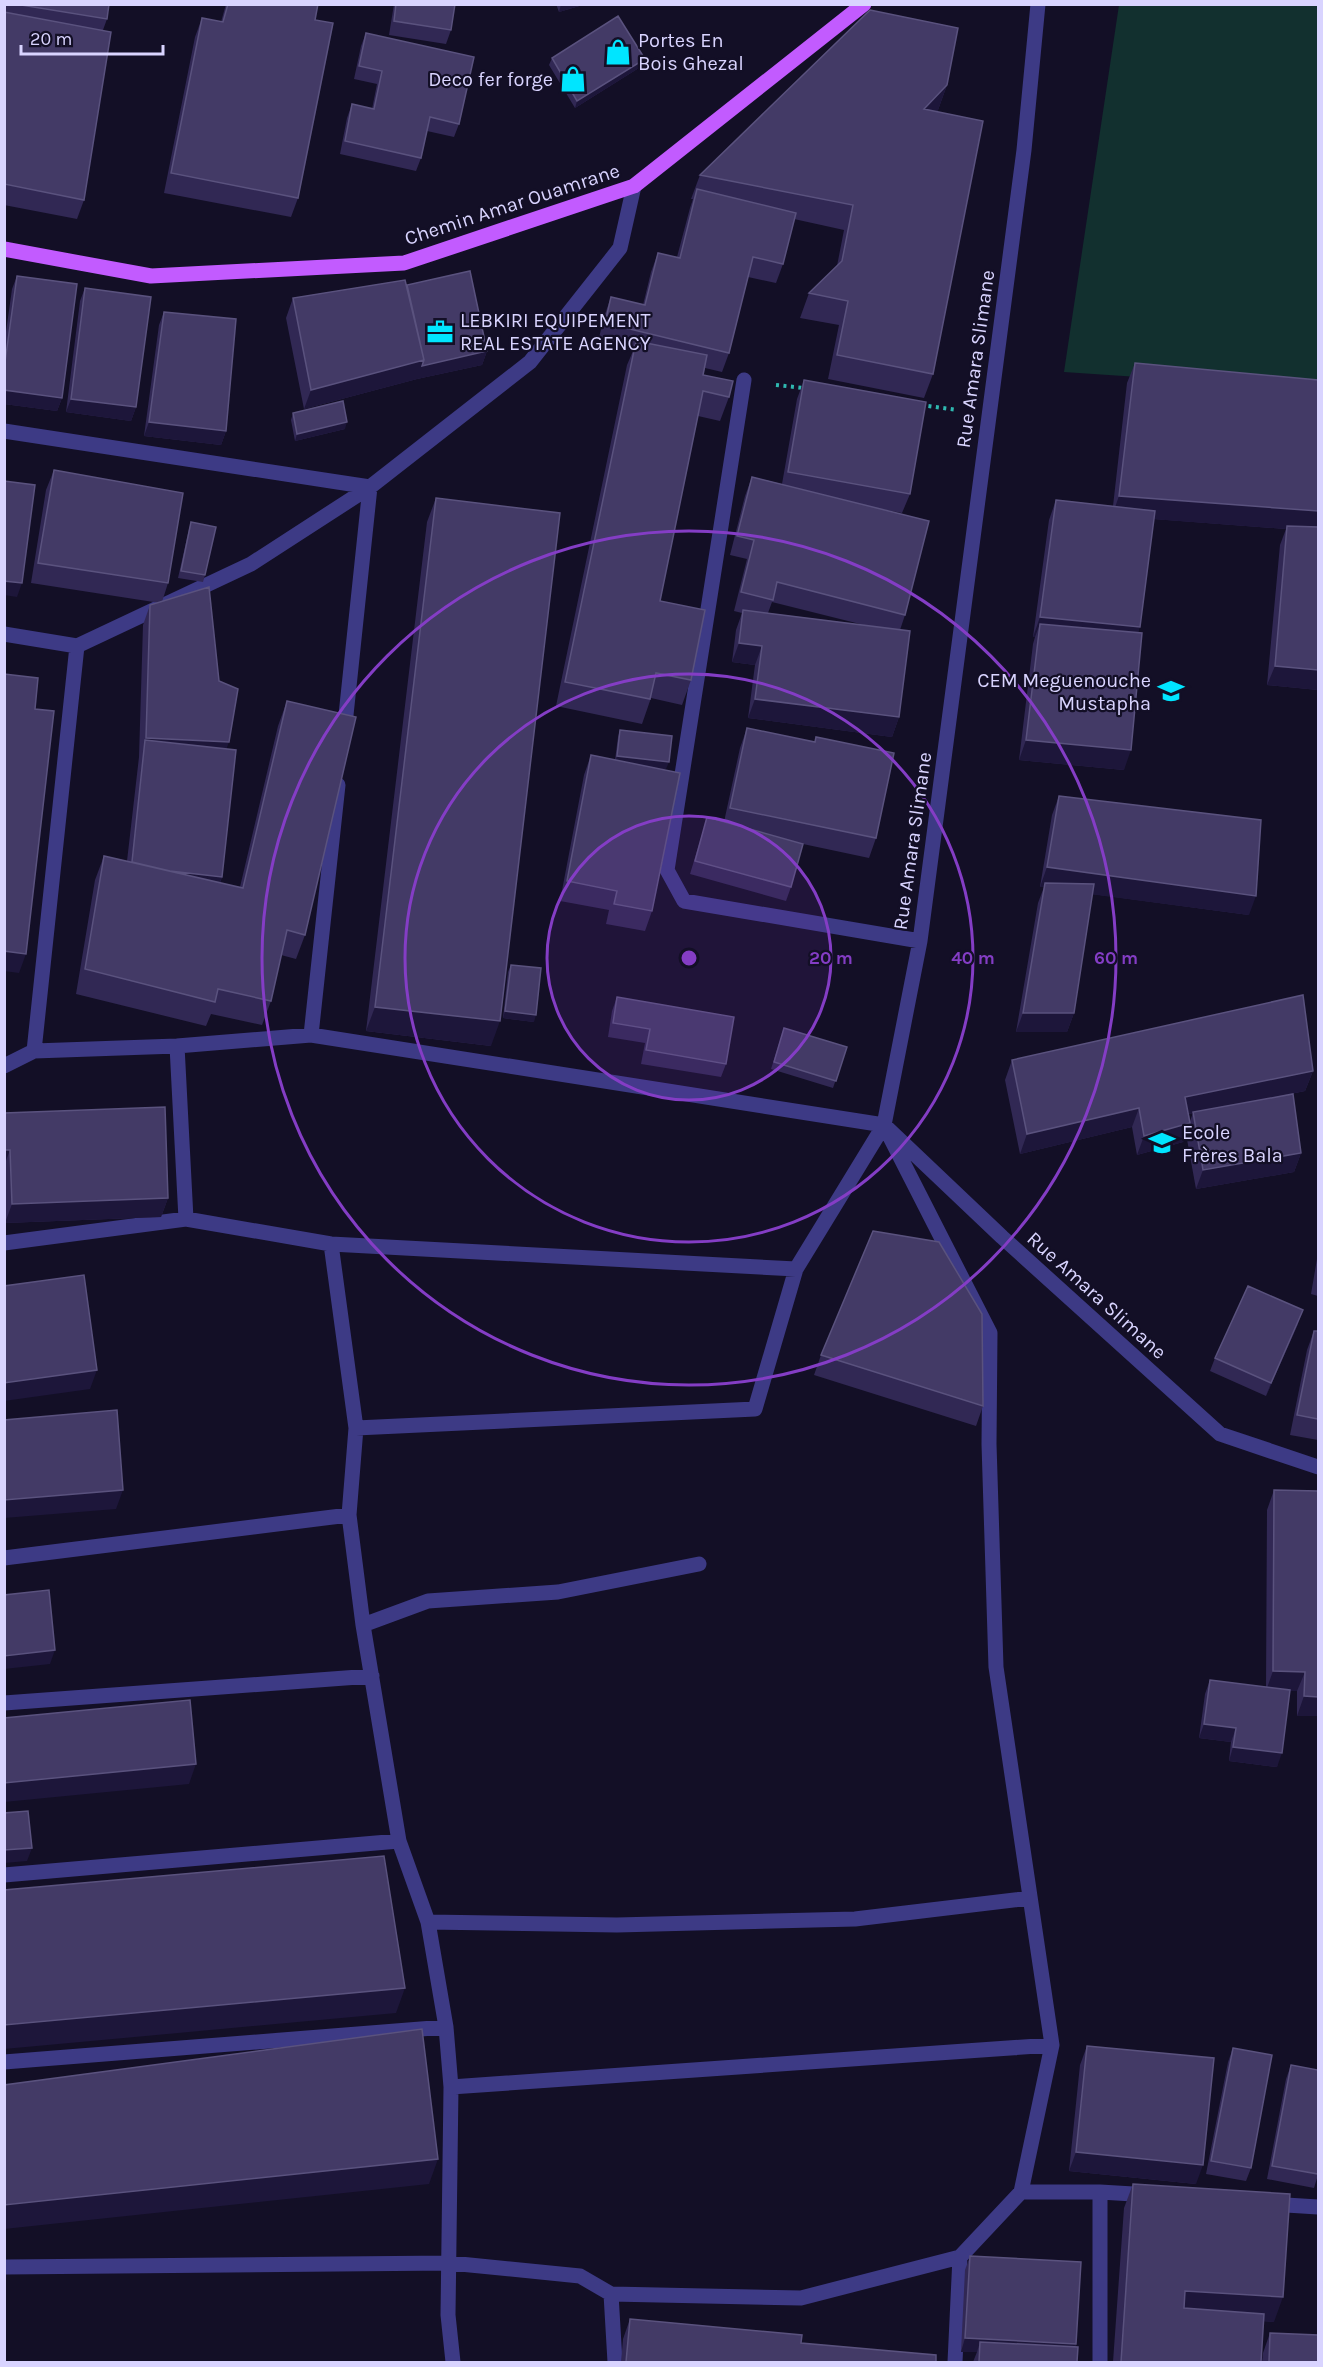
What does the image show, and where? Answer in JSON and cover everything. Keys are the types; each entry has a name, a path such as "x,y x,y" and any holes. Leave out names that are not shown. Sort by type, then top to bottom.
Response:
{"main road":[{"name":"Chemin Amar Ouamrane","path":"4,249 151,276 404,262 634,186 864,4"}],"street":[{"name":"Rue Amara Slimane","path":"1038,4 1024,150 920,941 884,1125 1002,1237 1220,1434 1318,1467"},
{"path":"4,634 77,646 251,564 370,487 530,362 620,248 634,186"},
{"path":"744,380 667,870 684,901 920,941"},
{"path":"4,431 370,487"},
{"path":"342,749 370,487"},
{"path":"34,1051 77,646"},
{"path":"311,1035 339,773"},
{"path":"4,1066 34,1051 177,1046 311,1035 884,1125"},
{"path":"177,1046 186,1219"},
{"path":"356,1428 754,1409 796,1269 884,1125"},
{"path":"4,2267 450,2263 580,2276 611,2294 801,2298 960,2257 1021,2192 1052,2045 996,1667 989,1444 990,1333 884,1125"},
{"path":"4,1243 186,1219 331,1244 796,1269"},
{"path":"331,1244 356,1428 349,1515 363,1625 399,1841 428,1922 446,2027 451,2087 448,2315 453,2362"},
{"path":"4,1558 349,1515"},
{"path":"363,1625 428,1601 558,1592 699,1564"},
{"path":"4,1703 372,1676"},
{"path":"4,1875 399,1841"},
{"path":"428,1922 617,1925 855,1919 1030,1898"},
{"path":"4,2062 446,2027"},
{"path":"451,2087 1052,2045"},
{"path":"1021,2192 1100,2192 1169,2197"},
{"path":"1100,2192 1100,2362"},
{"path":"1250,2202 1318,2207"},
{"path":"955,2362 960,2257"},
{"path":"611,2294 615,2362"}],"path":[{"path":"744,380 814,390"},
{"path":"919,405 989,414"}],"green space":[{"path":"1119,5 1318,5 1318,389 1064,372"}],"building":[{"path":"15,4 109,4 107,19"},
{"path":"228,4 318,4 315,20 333,23 298,198 171,173 202,18 223,22"},
{"path":"396,4 455,4 451,30 394,21"},
{"path":"870,10 958,28 947,85 924,109 983,121 933,374 837,355 848,301 809,293 842,261 853,205 700,175"},
{"path":"4,12 111,32 84,200 4,184"},
{"path":"618,16 645,59 577,101 552,58"},
{"path":"366,33 474,57 459,124 430,117 421,158 345,141 352,104 374,109 382,71 359,66"},
{"path":"697,189 796,213 783,264 753,257 729,353 605,323 611,297 645,305 658,253 680,258"},
{"name":"LEBKIRI EQUIPEMENT REAL ESTATE AGENCY","path":"470,271 487,351 422,366 424,360 407,285"},
{"path":"17,276 77,284 62,398 4,390 4,369"},
{"path":"405,280 424,360 311,390 293,298"},
{"path":"85,288 151,297 136,407 71,399"},
{"path":"164,312 236,319 226,431 149,422"},
{"path":"636,341 707,355 703,375 733,381 729,397 703,391 660,601 705,610 691,680 656,673 650,699 565,682"},
{"path":"1135,363 1318,380 1318,511 1119,496"},
{"path":"804,380 926,402 910,494 788,472"},
{"path":"343,401 347,422 297,434 293,413"},
{"path":"54,470 183,493 168,583 38,563"},
{"path":"752,477 929,521 905,615 777,582 773,600 741,592 754,540 737,536"},
{"path":"4,481 35,485 22,583 4,581"},
{"path":"436,498 560,513 500,1021 375,1007"},
{"path":"1056,500 1155,511 1140,627 1040,617"},
{"path":"191,522 216,527 205,575 181,571"},
{"path":"1287,526 1318,527 1318,670 1275,666"},
{"path":"209,587 219,681 238,689 229,742 146,738 150,605"},
{"path":"743,610 910,631 899,717 755,699 762,646 739,643"},
{"path":"1040,624 1142,633 1131,750 1026,740"},
{"path":"4,674 38,678 35,709 54,711 26,954 4,951"},
{"path":"287,701 356,717 305,935 287,930 271,1001 218,989 215,1002 85,969 104,856 243,888"},
{"path":"747,728 815,742 816,737 894,753 876,838 730,808"},
{"path":"620,730 672,736 669,762 617,756"},
{"path":"145,740 236,750 222,877 170,871 132,862"},
{"path":"591,755 680,773 652,911 614,904 617,891 567,881"},
{"path":"1059,796 1261,820 1256,896 1047,867"},
{"path":"707,817 803,844 791,887 695,861"},
{"path":"1045,883 1094,884 1074,1013 1023,1013"},
{"path":"511,965 541,968 536,1015 505,1011"},
{"path":"1303,995 1313,1071 1185,1097 1190,1123 1144,1136 1139,1108 1027,1134 1012,1060"},
{"path":"617,997 734,1017 726,1064 646,1050 650,1029 613,1023"},
{"path":"784,1028 847,1047 836,1081 774,1062"},
{"path":"1293,1094 1301,1153 1203,1170 1193,1112"},
{"path":"165,1107 168,1198 12,1204 10,1150 4,1150 4,1113"},
{"path":"873,1231 939,1242 982,1314 983,1406 821,1355"},
{"path":"84,1275 97,1370 4,1383 4,1286"},
{"path":"1248,1286 1303,1310 1271,1383 1215,1358"},
{"path":"1314,1331 1318,1331 1318,1419 1297,1415"},
{"path":"117,1410 123,1490 4,1500 4,1420"},
{"path":"1274,1490 1318,1491 1318,1697 1304,1696 1305,1672 1273,1671"},
{"path":"49,1590 55,1650 4,1656 4,1595"},
{"path":"1210,1680 1290,1690 1282,1753 1233,1747 1236,1728 1204,1724"},
{"path":"190,1700 196,1764 4,1783 4,1718"},
{"path":"28,1811 32,1848 4,1850 4,1813"},
{"path":"384,1856 405,1988 4,2025 4,1890"},
{"path":"422,2029 438,2159 4,2205 4,2085"},
{"path":"1087,2046 1214,2058 1203,2165 1076,2152"},
{"path":"1233,2048 1272,2055 1251,2168 1211,2161"},
{"path":"1291,2065 1318,2070 1318,2174 1272,2166"},
{"path":"1133,2184 1290,2194 1283,2297 1185,2291 1184,2308 1264,2314 1261,2362 1121,2362"},
{"path":"970,2256 1081,2262 1076,2344 965,2338"},
{"path":"630,2319 802,2335 801,2343 936,2355 936,2362 626,2362"},
{"path":"1270,2333 1318,2335 1318,2362 1269,2362"},
{"path":"980,2342 1078,2347 1077,2362 979,2362"}],"place":[{"name":"Portes En Bois Ghezal","path":"618,52"},
{"name":"Deco fer forge","path":"573,79"},
{"name":"LEBKIRI EQUIPEMENT REAL ESTATE AGENCY","path":"440,332"},
{"name":"CEM Meguenouche Mustapha","path":"1171,691"},
{"name":"Ecole Frères Bala","path":"1162,1143"}]}
